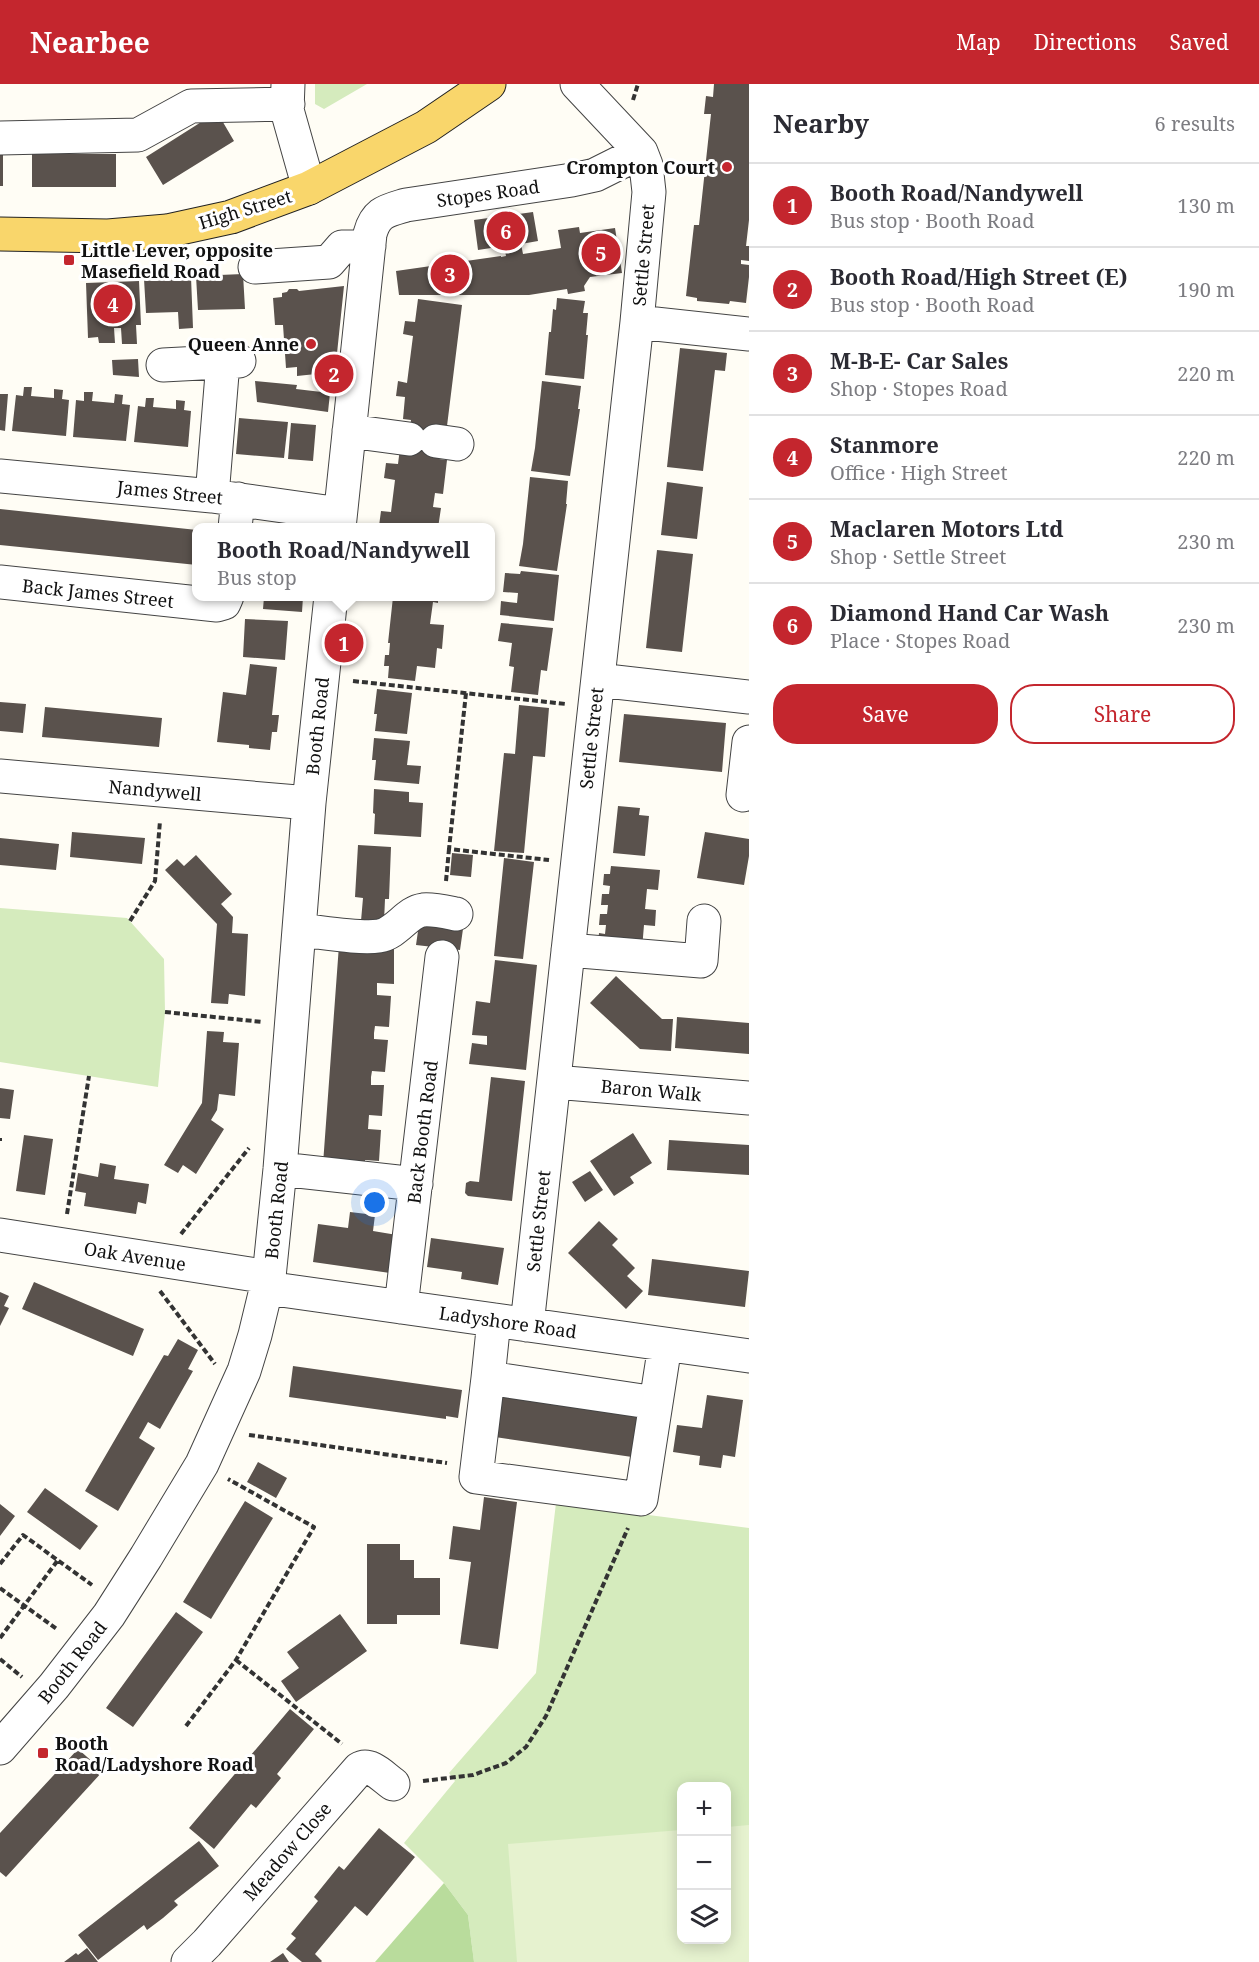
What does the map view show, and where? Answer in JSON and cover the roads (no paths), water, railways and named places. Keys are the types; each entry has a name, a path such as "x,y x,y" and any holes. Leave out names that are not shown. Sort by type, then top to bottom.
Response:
{"main road":[{"path":"309,189 426,127 489,84"},
{"name":"High Street","path":"0,234 108,237 167,231 231,217 309,189"}],"street":[{"path":"577,84 641,152"},
{"path":"0,138 138,135 190,106 288,94 287,110 309,189"},
{"name":"Stopes Road","path":"369,246 372,225 379,215 389,210 406,205 595,175 641,152"},
{"name":"Settle Street","path":"527,1324 637,322 649,192 646,165 641,152"},
{"path":"255,267 330,262 342,247 369,246 339,521"},
{"path":"637,322 749,334"},
{"path":"163,365 231,362 228,508"},
{"path":"349,431 434,441"},
{"name":"James Street","path":"0,476 339,521"},
{"name":"Back James Street","path":"0,582 217,605 225,601"},
{"name":"Booth Road","path":"0,1748 54,1686 116,1603 146,1557 202,1464 244,1371 268,1282 281,1156 309,803 331,601"},
{"path":"596,694 749,697"},
{"path":"743,795 749,742"},
{"name":"Nandywell","path":"0,776 309,803"},
{"path":"299,930 368,937 381,936 393,931 415,912 423,910 456,914"},
{"path":"568,950 701,961 705,921"},
{"name":"Back Booth Road","path":"401,1307 442,957"},
{"name":"Baron Walk","path":"554,1082 749,1098"},
{"path":"281,1156 416,1184"},
{"name":"Oak Avenue","path":"0,1235 147,1258 268,1282"},
{"name":"Ladyshore Road","path":"268,1282 401,1307 749,1356"},
{"path":"494,1320 476,1477 641,1499 665,1345"},
{"path":"488,1378 656,1403"},
{"name":"Meadow Close","path":"188,1962 207,1944 359,1769 364,1766 369,1767 393,1784"}],"place":[{"name":"Crompton Court","path":"727,167"},
{"name":"Diamond Hand Car Wash","path":"506,231"},
{"name":"Maclaren Motors Ltd","path":"601,253"},
{"name":"Little Lever, opposite Masefield Road","path":"69,260"},
{"name":"M-B-E- Car Sales","path":"450,274"},
{"name":"Stanmore","path":"113,304"},
{"name":"Queen Anne","path":"311,344"},
{"name":"Booth Road/High Street (E)","path":"334,374"},
{"name":"Booth Road/Nandywell","path":"344,643"},
{"name":"Booth Road/Ladyshore Road","path":"43,1753"}]}
